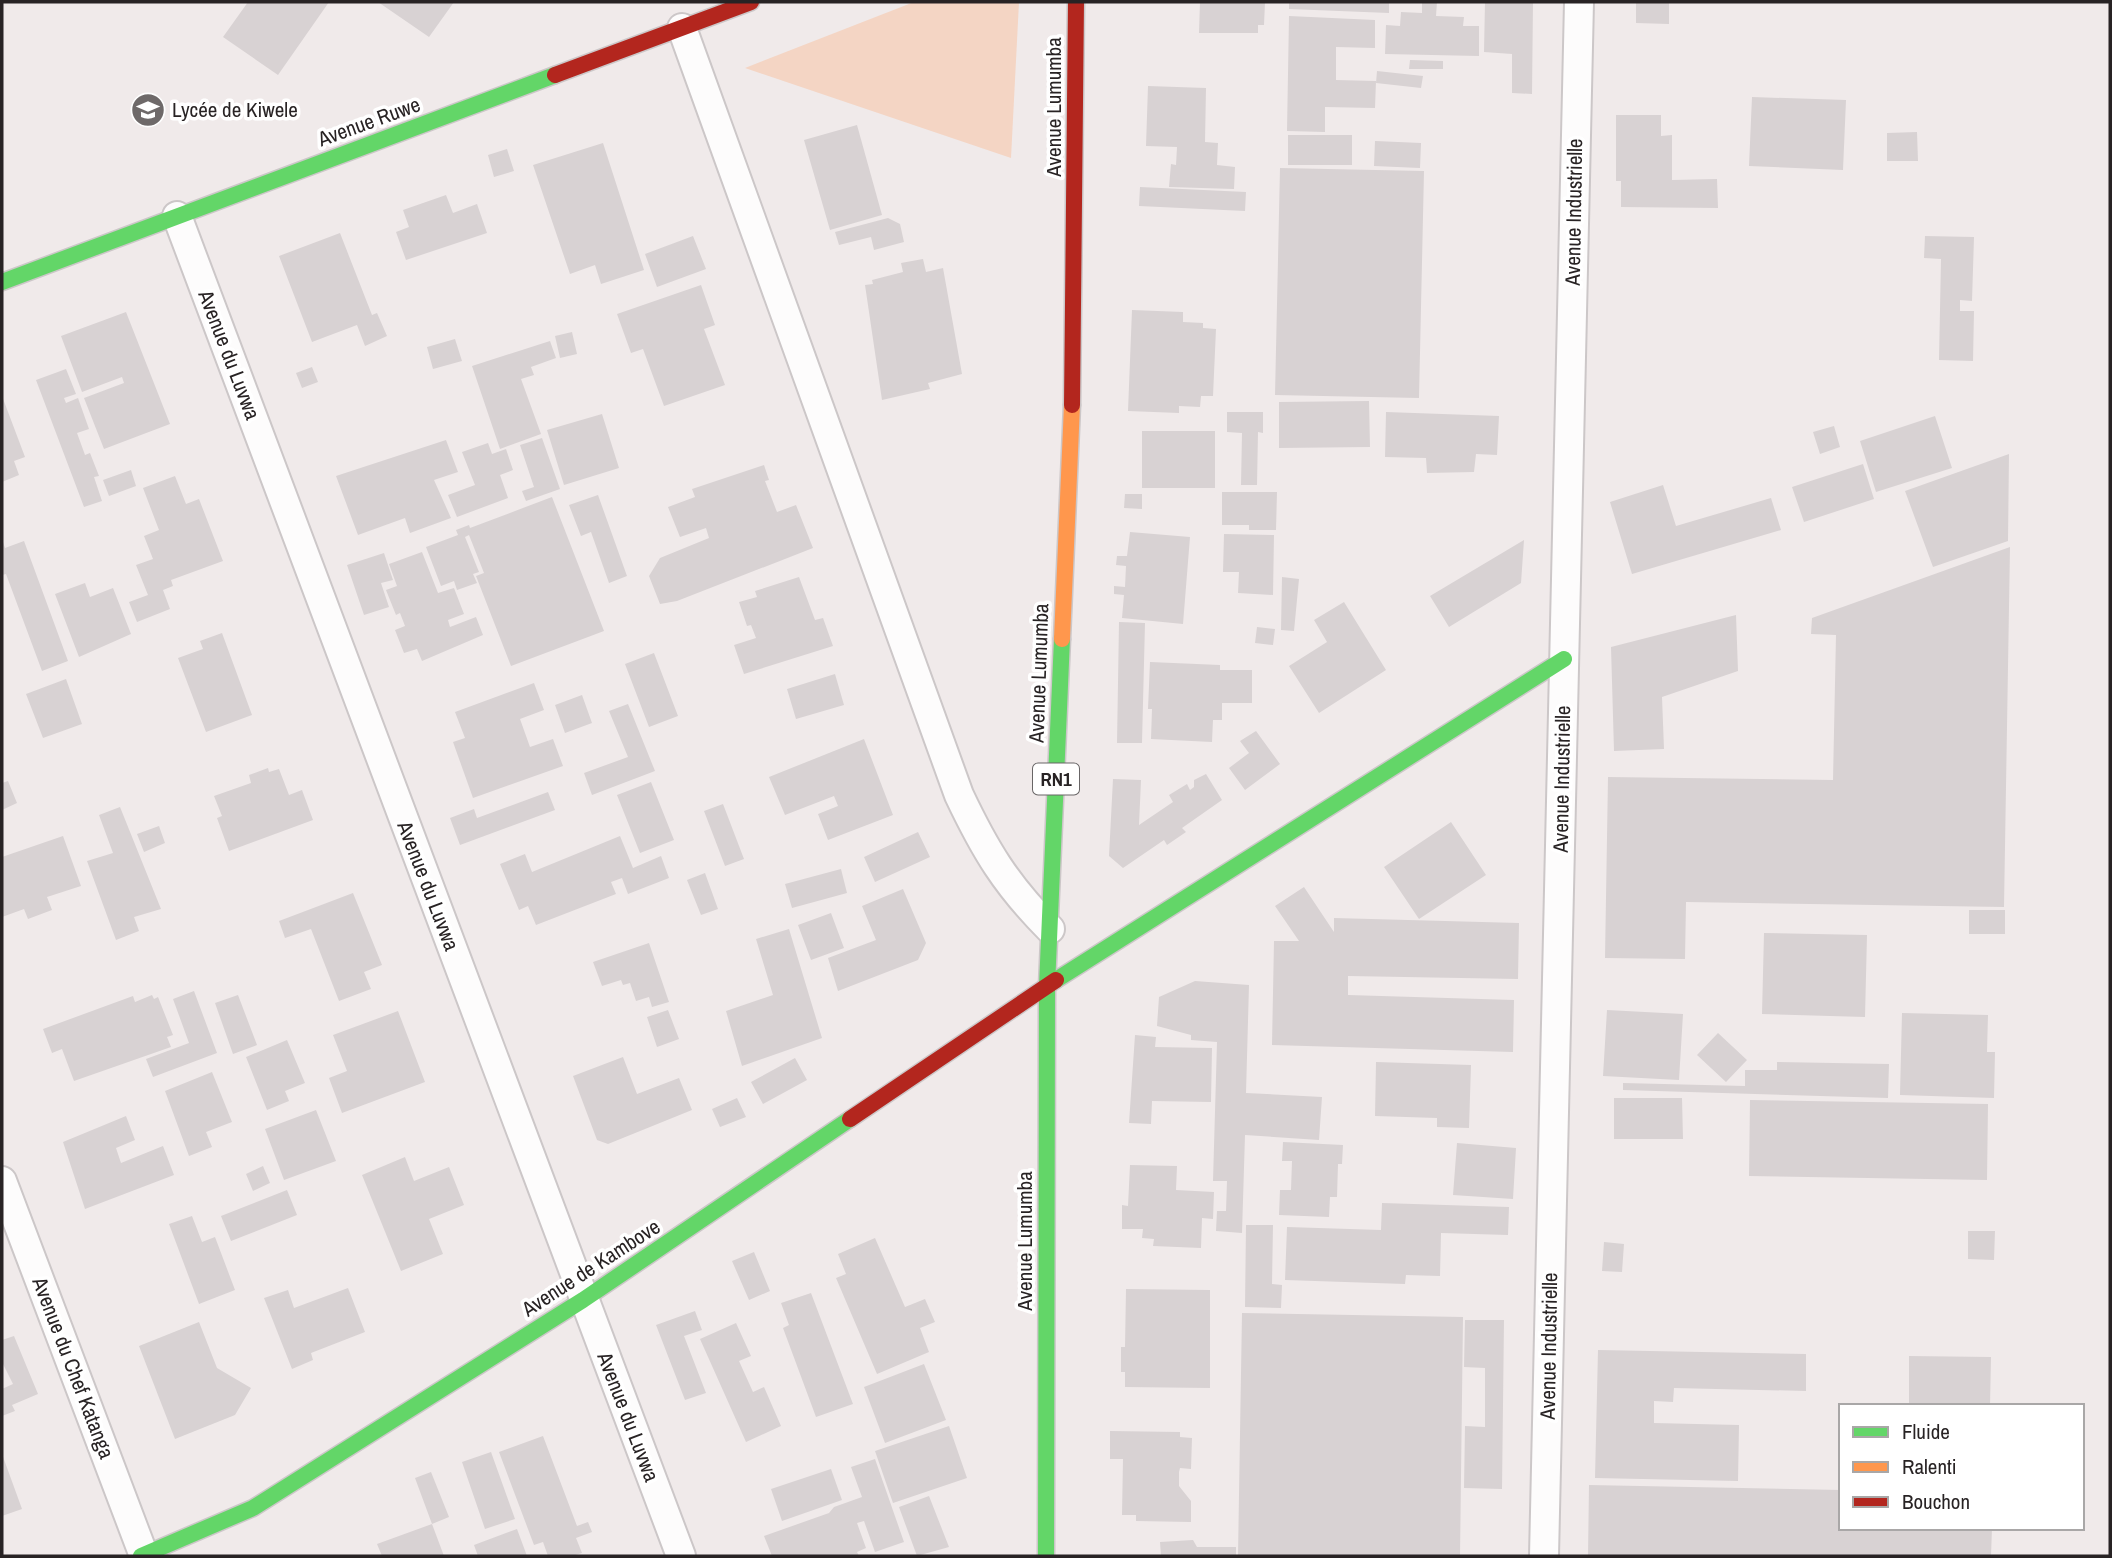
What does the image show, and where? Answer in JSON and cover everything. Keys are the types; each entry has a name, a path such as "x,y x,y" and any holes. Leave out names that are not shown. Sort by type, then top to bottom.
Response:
{"main road":[{"name":"Avenue Ruwe","path":"2,282 751,2"},
{"name":"Avenue Lumumba","path":"1046,1556 1047,986 1072,399 1076,2"},
{"name":"Avenue de Kambove","path":"143,1556 253,1508 583,1300 1047,986 1564,659"}],"street":[{"name":"Avenue Industrielle","path":"1544,1556 1579,2"},
{"path":"682,28 959,795 984,848 1023,902 1050,929"},
{"name":"Avenue du Luvwa","path":"177,216 681,1556"},
{"name":"Avenue du Chef Katanga","path":"2,1181 143,1556"}],"shaded area":[{"path":"914,2 1019,2 1011,158 745,68"}],"building":[{"path":"248,2 329,2 278,75 223,37"},
{"path":"378,2 454,2 429,37"},
{"path":"1200,2 1265,2 1264,25 1258,25 1258,33 1199,33"},
{"path":"1289,2 1389,2 1389,13 1289,9"},
{"path":"1422,2 1437,2 1436,16 1464,17 1463,26 1479,26 1479,56 1385,54 1386,25 1400,26 1401,12 1422,13"},
{"path":"1485,2 1533,2 1532,94 1512,93 1512,54 1484,52"},
{"path":"1636,2 1669,2 1669,24 1636,23"},
{"path":"1289,16 1375,20 1375,48 1336,47 1336,80 1376,81 1375,108 1325,107 1325,132 1287,131"},
{"path":"1410,60 1443,61 1443,69 1409,69"},
{"path":"1377,71 1423,76 1421,88 1376,83"},
{"path":"1148,86 1206,88 1205,142 1218,143 1217,165 1235,167 1234,189 1169,187 1171,164 1176,165 1177,147 1146,146"},
{"path":"1752,97 1846,100 1843,170 1749,166"},
{"path":"1616,115 1661,115 1661,136 1672,135 1672,180 1717,179 1718,208 1621,207 1621,181 1616,181"},
{"path":"857,125 882,215 830,230 804,140"},
{"path":"1917,132 1918,161 1887,161 1887,133"},
{"path":"1288,135 1352,135 1352,165 1288,165"},
{"path":"1375,141 1421,143 1420,168 1374,166"},
{"path":"603,143 644,270 601,284 595,265 570,274 533,165"},
{"path":"507,149 514,171 494,177 488,155"},
{"path":"1280,168 1424,171 1419,398 1275,395"},
{"path":"1140,187 1246,192 1245,211 1139,206"},
{"path":"446,195 453,213 477,204 487,233 406,260 396,232 409,227 403,210"},
{"path":"888,218 900,224 904,242 874,250 871,237 839,245 835,232"},
{"path":"340,233 372,315 377,313 387,336 365,346 357,325 312,342 279,256"},
{"path":"693,236 706,269 657,287 645,254"},
{"path":"1925,236 1974,237 1972,301 1960,300 1960,311 1974,311 1973,361 1939,360 1941,259 1924,258"},
{"path":"923,259 926,272 943,268 962,374 928,383 930,389 882,400 865,285 873,284 872,280 903,272 901,263"},
{"path":"701,285 715,325 704,329 725,385 664,406 643,349 631,353 617,314"},
{"path":"1132,310 1183,312 1183,322 1203,323 1203,328 1216,329 1213,396 1201,396 1200,407 1179,406 1179,413 1128,411"},
{"path":"126,312 170,424 104,449 84,398 124,383 122,377 82,392 61,336"},
{"path":"572,332 577,354 560,358 555,336"},
{"path":"455,339 462,361 433,369 427,347"},
{"path":"550,341 556,358 531,367 534,375 521,379 541,434 500,449 472,366"},
{"path":"312,367 318,382 302,388 296,373"},
{"path":"66,369 76,394 64,398 66,403 78,398 89,429 77,433 85,455 90,453 99,476 94,477 102,501 84,507 36,380"},
{"path":"2,396 25,457 14,461 19,475 2,482"},
{"path":"1369,401 1370,447 1279,448 1279,402"},
{"path":"1227,412 1263,412 1263,433 1258,432 1257,485 1241,485 1242,433 1227,432"},
{"path":"1386,412 1499,416 1497,455 1476,454 1474,472 1427,473 1426,458 1385,457"},
{"path":"602,414 619,468 564,485 547,430"},
{"path":"1935,416 1952,468 1876,492 1860,441"},
{"path":"1834,426 1840,447 1820,454 1813,432"},
{"path":"1142,431 1215,431 1215,488 1142,488"},
{"path":"542,438 560,489 526,501 522,491 534,487 520,445"},
{"path":"446,440 458,472 434,480 451,518 410,533 405,518 358,535 336,476"},
{"path":"488,443 492,454 506,449 513,470 500,475 508,498 457,517 448,495 475,485 462,452"},
{"path":"2009,454 2008,541 1933,567 1905,491"},
{"path":"1863,464 1874,499 1804,522 1792,487"},
{"path":"764,465 769,480 765,481 777,512 796,505 813,548 677,601 660,604 649,576 660,558 709,538 706,528 680,537 668,507 695,497 692,489"},
{"path":"131,470 136,486 109,496 103,480"},
{"path":"175,476 186,504 199,499 223,561 171,580 173,586 163,590 170,609 137,622 129,602 148,595 136,565 153,559 144,536 159,530 143,488"},
{"path":"1663,485 1676,526 1771,498 1781,530 1632,574 1610,502"},
{"path":"1222,492 1277,492 1276,530 1249,530 1249,525 1222,525"},
{"path":"1125,494 1142,494 1142,509 1124,508"},
{"path":"598,495 627,576 609,583 591,532 581,536 569,505"},
{"path":"552,497 604,631 511,666 476,576 484,573 469,535 465,537 479,572 473,574 477,583 457,590 454,581 441,586 426,547 458,535 456,530 469,525 470,528"},
{"path":"1130,532 1190,537 1183,624 1122,618 1124,595 1114,594 1114,586 1125,587 1126,566 1116,565 1117,556 1127,556"},
{"path":"1224,534 1274,535 1273,595 1238,593 1239,572 1223,572"},
{"path":"2,539 5,548 24,541 68,661 42,671 6,574 2,575"},
{"path":"1524,540 1521,583 1449,627 1430,596"},
{"path":"2010,547 2004,907 1686,902 1685,959 1605,958 1608,777 1833,780 1836,635 1811,634 1812,618"},
{"path":"422,552 438,593 454,588 464,614 448,620 450,627 476,617 483,635 422,661 417,649 404,653 395,630 405,626 400,613 396,615 386,590 397,586 389,564"},
{"path":"384,553 393,580 381,583 389,607 364,615 347,565"},
{"path":"799,577 815,620 823,618 833,646 744,674 734,645 756,638 751,625 747,626 739,602 757,597 755,591"},
{"path":"1282,577 1299,579 1294,631 1281,630"},
{"path":"85,583 90,597 113,588 131,634 79,657 55,594"},
{"path":"1344,602 1386,670 1319,713 1289,666 1327,642 1314,620"},
{"path":"1736,615 1738,671 1662,697 1664,749 1614,751 1611,647"},
{"path":"1119,622 1145,623 1142,743 1117,743"},
{"path":"1257,627 1275,629 1273,645 1255,643"},
{"path":"222,633 252,715 206,732 178,658 203,649 200,641"},
{"path":"654,653 678,716 649,727 625,664"},
{"path":"1150,662 1220,665 1220,670 1252,670 1252,703 1222,703 1222,720 1213,720 1212,742 1151,739 1152,709 1148,709"},
{"path":"835,674 844,705 796,719 787,689"},
{"path":"66,679 82,724 43,738 26,694"},
{"path":"534,683 544,710 520,719 530,747 553,739 563,766 473,798 453,742 465,738 455,712"},
{"path":"582,695 592,723 565,733 555,705"},
{"path":"628,704 655,771 592,795 584,773 628,757 609,711"},
{"path":"1256,731 1280,764 1245,790 1229,768 1249,753 1240,741"},
{"path":"864,739 893,815 828,840 818,814 838,806 834,796 785,815 769,777"},
{"path":"268,768 269,772 279,769 289,795 302,790 313,820 229,851 217,818 222,816 214,796 251,783 249,775"},
{"path":"1206,774 1222,800 1182,828 1186,832 1167,845 1164,840 1123,868 1109,856 1113,779 1141,780 1139,825 1173,802 1169,795 1187,784 1190,790 1194,787 1194,780"},
{"path":"8,781 17,803 2,810 2,783"},
{"path":"651,782 674,840 640,853 617,795"},
{"path":"548,792 555,810 460,845 450,818 474,809 477,818"},
{"path":"723,804 744,859 725,866 704,811"},
{"path":"120,807 161,909 134,917 139,931 116,940 87,861 113,853 99,815"},
{"path":"1451,822 1486,875 1419,919 1384,867"},
{"path":"159,826 165,843 144,852 137,834"},
{"path":"918,832 930,857 875,882 864,857"},
{"path":"63,836 81,886 47,897 52,910 28,919 24,909 2,917 2,857"},
{"path":"620,836 633,868 661,856 669,878 628,894 622,878 611,882 616,894 536,925 528,906 519,910 500,864 525,854 532,872"},
{"path":"841,869 847,893 792,908 785,884"},
{"path":"705,873 718,909 701,915 687,880"},
{"path":"1304,887 1334,932 1334,918 1519,923 1518,979 1348,976 1348,995 1514,1000 1513,1052 1272,1045 1274,941 1299,941 1275,906"},
{"path":"903,889 926,943 918,960 838,991 828,958 876,940 862,906"},
{"path":"353,893 382,965 364,972 371,989 339,1001 311,929 285,938 279,921"},
{"path":"1969,910 2005,910 2005,934 1969,934"},
{"path":"831,913 844,948 811,960 798,925"},
{"path":"789,929 822,1038 742,1066 726,1011 773,995 756,939"},
{"path":"1764,933 1867,935 1865,1017 1762,1014"},
{"path":"649,943 669,1002 652,1007 649,997 636,1001 630,983 623,985 621,980 602,986 593,962"},
{"path":"1195,981 1249,985 1246,1093 1322,1097 1319,1140 1245,1135 1242,1233 1216,1231 1217,1211 1226,1211 1227,1181 1213,1181 1217,1042 1191,1040 1191,1035 1157,1026 1159,997"},
{"path":"194,991 217,1053 153,1077 146,1059 189,1043 173,999"},
{"path":"152,995 154,999 158,997 173,1035 167,1037 171,1047 74,1081 62,1049 52,1053 43,1029 133,996 135,1002"},
{"path":"238,995 257,1045 233,1054 215,1003"},
{"path":"668,1010 679,1039 657,1047 647,1017"},
{"path":"1607,1010 1683,1014 1679,1080 1603,1076"},
{"path":"398,1011 425,1082 342,1113 329,1078 347,1071 333,1035"},
{"path":"1902,1013 1988,1015 1987,1052 1995,1052 1994,1098 1900,1095"},
{"path":"1718,1033 1747,1060 1726,1082 1697,1055"},
{"path":"1135,1035 1156,1037 1155,1047 1212,1048 1211,1102 1152,1101 1151,1124 1129,1123"},
{"path":"287,1040 305,1083 285,1091 289,1101 267,1110 246,1057"},
{"path":"623,1057 637,1094 679,1078 692,1110 608,1144 597,1140 573,1076"},
{"path":"795,1058 807,1080 763,1104 751,1082"},
{"path":"1376,1062 1471,1065 1469,1128 1437,1127 1437,1118 1375,1116"},
{"path":"1777,1062 1889,1064 1888,1098 1623,1090 1623,1083 1745,1086 1745,1070 1777,1070"},
{"path":"212,1072 232,1122 206,1132 212,1147 189,1156 165,1091"},
{"path":"737,1098 746,1117 720,1127 712,1109"},
{"path":"1614,1098 1682,1098 1683,1139 1614,1139"},
{"path":"1750,1100 1988,1104 1987,1180 1749,1176"},
{"path":"316,1110 336,1161 284,1180 265,1129"},
{"path":"126,1116 135,1140 116,1148 121,1163 163,1146 174,1175 85,1209 63,1142"},
{"path":"1283,1142 1343,1145 1342,1164 1338,1164 1337,1197 1330,1197 1329,1217 1279,1215 1280,1190 1291,1190 1292,1161 1282,1161"},
{"path":"1457,1143 1516,1148 1513,1199 1453,1195"},
{"path":"405,1157 414,1181 449,1167 464,1205 429,1219 443,1254 401,1271 362,1175"},
{"path":"1130,1165 1177,1166 1176,1190 1214,1192 1213,1219 1202,1218 1201,1248 1153,1246 1154,1239 1142,1238 1143,1229 1122,1229 1122,1205 1128,1206"},
{"path":"263,1166 270,1183 253,1191 246,1174"},
{"path":"287,1190 297,1215 231,1241 221,1216"},
{"path":"1382,1203 1509,1207 1508,1235 1441,1233 1440,1276 1406,1275 1405,1284 1285,1280 1287,1227 1381,1230"},
{"path":"192,1216 202,1242 215,1237 235,1290 199,1304 169,1224"},
{"path":"1246,1225 1273,1225 1272,1284 1282,1285 1281,1308 1245,1307"},
{"path":"1968,1231 1995,1231 1994,1260 1968,1259"},
{"path":"875,1238 905,1307 925,1299 935,1322 920,1328 929,1352 877,1374 836,1278 846,1274 838,1254"},
{"path":"1604,1242 1624,1244 1622,1272 1602,1271"},
{"path":"754,1252 770,1291 749,1300 732,1261"},
{"path":"348,1288 365,1332 311,1353 313,1360 292,1369 264,1298 288,1290 294,1308"},
{"path":"1126,1289 1210,1290 1210,1388 1125,1387 1125,1372 1121,1372 1121,1347 1125,1347"},
{"path":"811,1293 853,1404 816,1417 783,1328 789,1325 781,1303"},
{"path":"695,1311 702,1330 684,1336 706,1393 685,1400 656,1325"},
{"path":"1242,1313 1463,1317 1460,1556 1238,1556"},
{"path":"1465,1320 1504,1320 1502,1489 1464,1488 1465,1426 1485,1427 1485,1368 1464,1367"},
{"path":"199,1322 217,1368 251,1388 235,1415 175,1439 139,1346"},
{"path":"736,1323 751,1356 739,1361 753,1392 764,1387 781,1426 746,1442 700,1339"},
{"path":"14,1336 38,1394 12,1405 15,1411 2,1416 2,1389 13,1384 2,1362 2,1340"},
{"path":"1598,1350 1806,1354 1806,1391 1674,1388 1673,1402 1654,1401 1654,1423 1739,1425 1738,1481 1595,1478"},
{"path":"1909,1356 1991,1357 1990,1404 1909,1404"},
{"path":"924,1364 946,1420 885,1443 864,1387"},
{"path":"949,1426 967,1478 893,1503 875,1451"},
{"path":"1110,1431 1180,1432 1180,1437 1192,1438 1191,1469 1180,1468 1179,1472 1179,1486 1191,1501 1191,1522 1136,1521 1136,1515 1122,1515 1123,1459 1110,1459"},
{"path":"543,1436 577,1526 588,1522 592,1532 576,1538 582,1553 572,1556 548,1556 543,1542 534,1545 499,1452"},
{"path":"491,1452 515,1519 485,1529 462,1462"},
{"path":"2,1454 22,1509 2,1516"},
{"path":"875,1459 904,1542 875,1552 864,1521 857,1523 866,1548 857,1552 859,1556 772,1556 764,1536 829,1513 834,1507 862,1497 851,1467"},
{"path":"831,1469 842,1500 782,1521 771,1489"},
{"path":"431,1472 449,1517 432,1524 415,1478"},
{"path":"1589,1485 1839,1490 1839,1530 1992,1530 1991,1556 1588,1556"},
{"path":"929,1496 949,1547 917,1556 899,1507"},
{"path":"432,1524 444,1556 382,1556 377,1544"},
{"path":"517,1529 527,1556 478,1556 474,1545"},
{"path":"1193,1540 1197,1547 1236,1547 1236,1556 1161,1556 1160,1542"}],"traffic: fast":[{"path":"2,282 555,75"},
{"path":"1046,1556 1047,986 1062,639"},
{"path":"1056,980 1564,659"},
{"path":"141,1556 253,1508 583,1300 850,1119"}],"traffic: slow":[{"path":"1062,639 1072,405"}],"traffic: jam":[{"path":"555,75 751,2"},
{"path":"1072,405 1076,2"},
{"path":"850,1119 1056,980"}],"place":[{"name":"Lycée de Kiwele","path":"148,110"}]}
